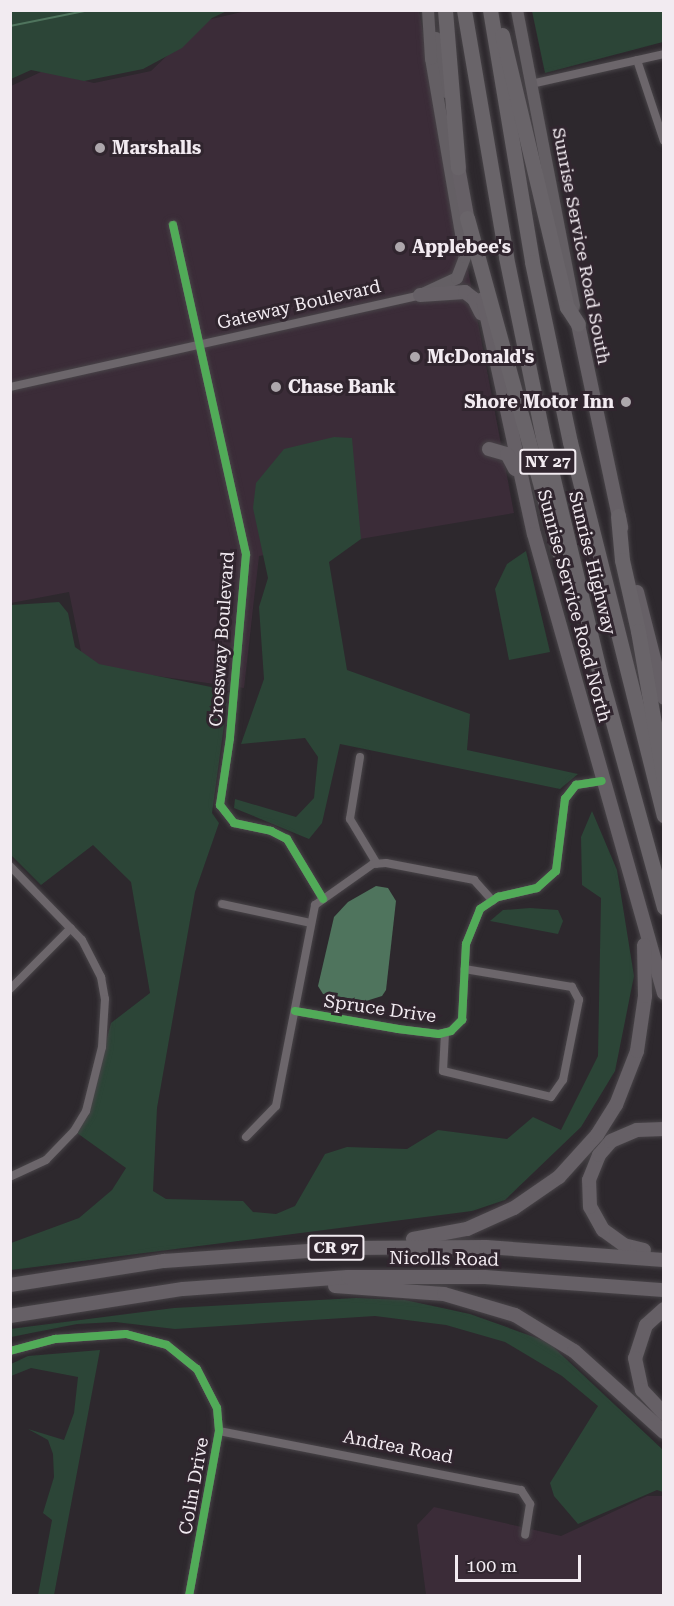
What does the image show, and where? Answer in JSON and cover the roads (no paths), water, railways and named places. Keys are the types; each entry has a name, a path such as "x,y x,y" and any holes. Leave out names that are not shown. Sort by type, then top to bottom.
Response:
{"highway":[{"path":"445,10 459,167"},
{"name":"Sunrise Highway","path":"465,10 528,367 585,617 663,907"},
{"name":"Sunrise Highway","path":"490,10 532,262 570,442 663,815"},
{"path":"496,10 567,307 578,324"},
{"name":"Sunrise Service Road North","path":"459,167 489,334 523,485 602,781 663,993"},
{"path":"467,218 560,558 585,617"},
{"path":"420,296 469,294 478,304 489,334"},
{"name":"Sunrise Service Road South","path":"578,324 618,516 663,698"},
{"path":"504,403 503,435 489,448 507,454 523,485"},
{"path":"618,516 622,560 638,631 663,780"},
{"path":"634,582 663,669"},
{"path":"348,1248 435,1236 482,1223 546,1188 586,1149 616,1105 637,1051 645,996 642,919"},
{"path":"663,1129 637,1130 611,1142 594,1164 588,1189 594,1216 609,1236 624,1245 663,1254"},
{"name":"Nicolls Road","path":"10,1285 164,1261 348,1248 486,1247 663,1260"},
{"name":"Nicolls Road","path":"10,1316 136,1295 273,1281 485,1277 663,1290"},
{"path":"273,1281 434,1293 500,1309 560,1340 663,1432"},
{"path":"663,1309 646,1325 635,1358 642,1390 663,1414"}],"main road":[{"name":"Sunrise Service Road North","path":"430,10 459,167"},
{"path":"420,296 457,278 465,257 431,59 430,10"},
{"name":"Sunrise Service Road South","path":"517,10 578,324"}],"street":[{"path":"531,84 663,54"},
{"path":"637,60 663,141"},
{"name":"Crossway Boulevard","path":"172,225 246,560 220,805 234,823 271,831 287,839 323,899"},
{"name":"Gateway Boulevard","path":"10,387 420,296"},
{"path":"360,757 350,819 378,864"},
{"path":"323,899 378,864 474,880 493,901 537,888 556,871 565,799 576,785 602,781"},
{"path":"10,866 71,928 92,955 105,999 94,1087 86,1111 60,1147 30,1169 10,1177"},
{"name":"Spruce Drive","path":"246,1137 276,1106 315,905 323,899"},
{"name":"Spruce Drive","path":"295,1011 398,1029 445,1033 462,1020 466,944 480,909 493,901"},
{"path":"222,904 311,923"},
{"path":"10,989 71,928"},
{"name":"Spruce Drive","path":"445,1033 443,1071 551,1097 563,1080 579,1000 572,987 465,969"},
{"name":"Colin Drive","path":"10,1352 89,1334 126,1334 153,1339 179,1351 197,1370 217,1407 219,1431 189,1596"},
{"name":"Andrea Road","path":"219,1431 521,1490 530,1504 525,1535"}],"waterway":[{"path":"10,26 89,10"}],"place":[{"name":"Marshalls","path":"100,148"},
{"name":"Applebee's","path":"400,247"},
{"name":"McDonald's","path":"415,357"},
{"name":"Chase Bank","path":"276,387"},
{"name":"Shore Motor Inn","path":"626,402"}]}
